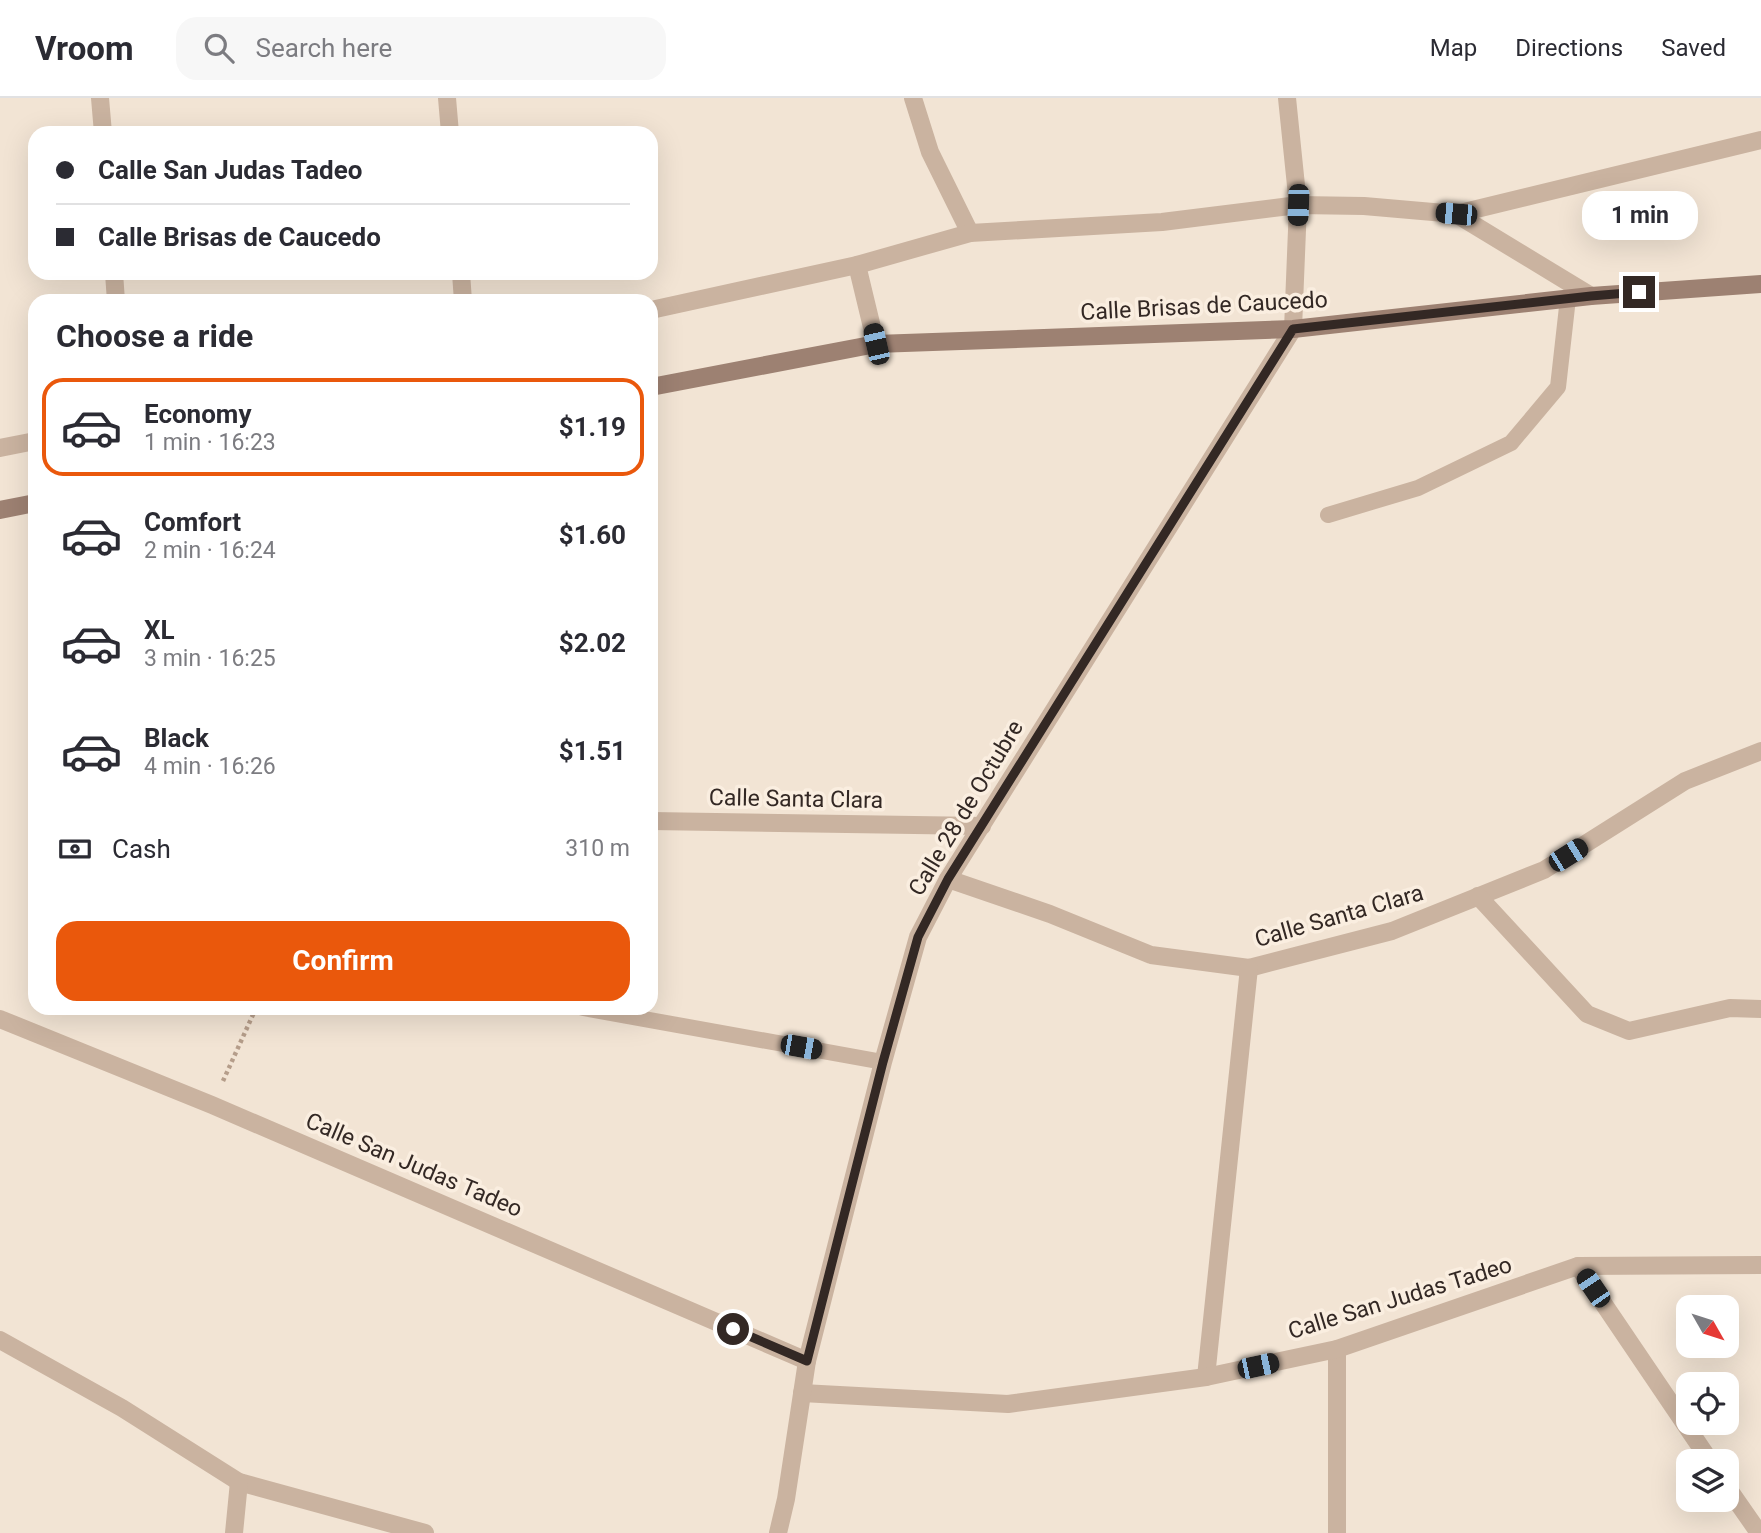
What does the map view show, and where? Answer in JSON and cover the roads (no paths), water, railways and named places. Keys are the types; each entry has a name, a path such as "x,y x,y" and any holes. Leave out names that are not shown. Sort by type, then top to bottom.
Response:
{"street":[{"path":"100,98 102,126"},
{"path":"447,98 449,126"},
{"path":"913,98 930,152 970,233"},
{"path":"1287,98 1298,205 1293,329"},
{"path":"658,308 857,265 970,233 1162,222 1298,205 1364,206 1456,214 1761,140"},
{"path":"1456,214 1591,296"},
{"path":"857,265 876,344"},
{"name":"Calle Brisas de Caucedo","path":"658,386 876,344 1293,329 1569,298 1761,285"},
{"name":"Calle 28 de Octubre","path":"778,1533 786,1499 807,1361 883,1062 918,937 948,879 1293,329"},
{"path":"0,448 28,442"},
{"path":"0,510 28,504"},
{"name":"Calle Santa Clara","path":"948,879 1050,914 1152,955 1249,968 1392,931 1545,870 1685,781 1761,751"},
{"name":"Calle Santa Clara","path":"658,821 982,826"},
{"path":"1478,896 1587,1014 1629,1031 1730,1008 1761,1009"},
{"path":"1206,1377 1249,968"},
{"name":"Calle San Judas Tadeo","path":"0,1019 212,1105 807,1361"},
{"name":"Calle San Judas Tadeo","path":"803,1393 1008,1404 1206,1377 1337,1349 1578,1266 1761,1265"},
{"path":"1578,1266 1702,1449"},
{"path":"0,1340 122,1408 239,1482 425,1533"},
{"path":"1337,1349 1337,1533"},
{"path":"234,1533 239,1482"},
{"path":"1739,1504 1759,1533"}],"lane":[{"path":"1328,515 1418,488 1511,443 1558,387 1569,298"},
{"path":"622,1015 883,1062"}]}
